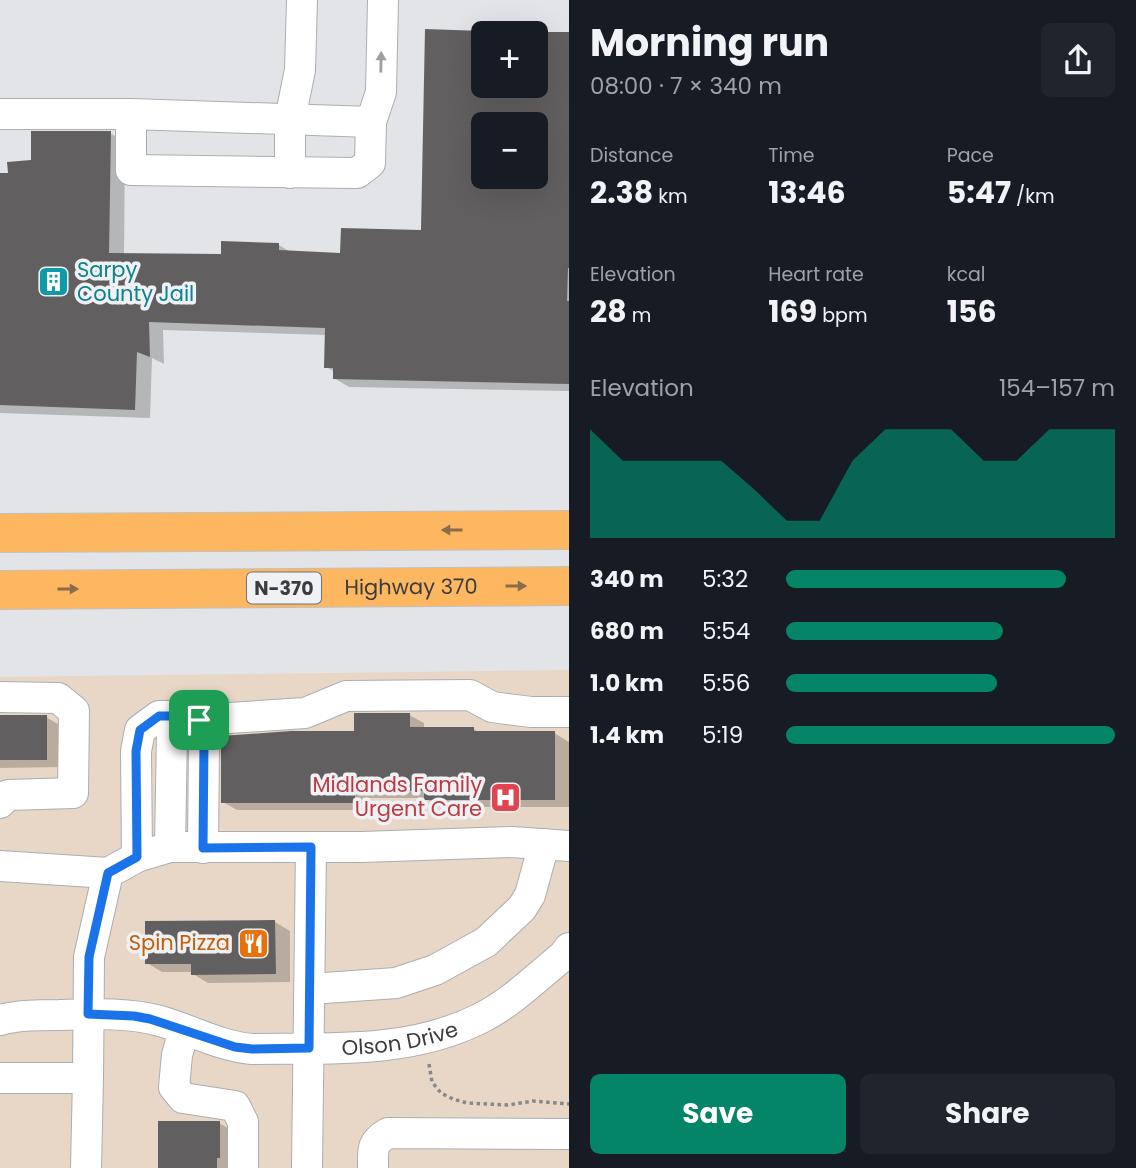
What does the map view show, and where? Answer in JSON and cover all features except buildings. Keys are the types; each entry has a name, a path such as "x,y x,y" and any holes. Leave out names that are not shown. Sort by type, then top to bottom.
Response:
{"highway":[{"path":"0,533 569,530"},
{"path":"0,556 180,553 240,548 309,531"},
{"name":"Highway 370","path":"0,590 569,586"}],"street":[{"path":"290,173 290,119 300,70 302,0"},
{"path":"131,114 131,170 357,173 370,163 371,122 381,92 383,0"},
{"path":"0,114 131,114 371,122"},
{"path":"137,857 136,751 140,730 159,716 181,716 199,720 305,713 346,696 470,695 492,707 531,712 569,712"},
{"path":"0,697 58,698 74,711 74,724 73,793 8,795 0,803"},
{"path":"170,847 172,732 199,720"},
{"path":"199,720 204,741 203,848"},
{"path":"0,866 108,873 137,857 170,847 512,842 556,845 522,908 486,942 435,970 396,983 310,989"},
{"path":"307,1168 311,847"},
{"path":"86,1168 89,957 108,873"},
{"name":"Olson Drive","path":"0,1020 19,1016 134,1016 235,1047 252,1049 380,1046 414,1041 450,1031 481,1018 510,1000 567,956"},
{"path":"184,1030 177,1055 174,1087 183,1098 235,1106 243,1122 243,1168"},
{"path":"0,1077 88,1078"},
{"path":"373,1168 375,1143 388,1133 569,1134"}],"path":[{"path":"429,1064 432,1082 441,1093 453,1099 467,1103 508,1105 533,1101 569,1104"}],"shaded area":[{"path":"569,670 569,1168 0,1168 0,677"}],"place":[{"name":"Sarpy County Jail","path":"54,282"},
{"name":"Midlands Family Urgent Care","path":"505,797"},
{"name":"Spin Pizza","path":"253,943"}],"route":[{"path":"159,716 181,716 199,720 204,741 203,848 311,847 309,1048 235,1047 150,1019 88,1014 89,957 108,873 137,857 136,751 140,730 159,716"}]}
